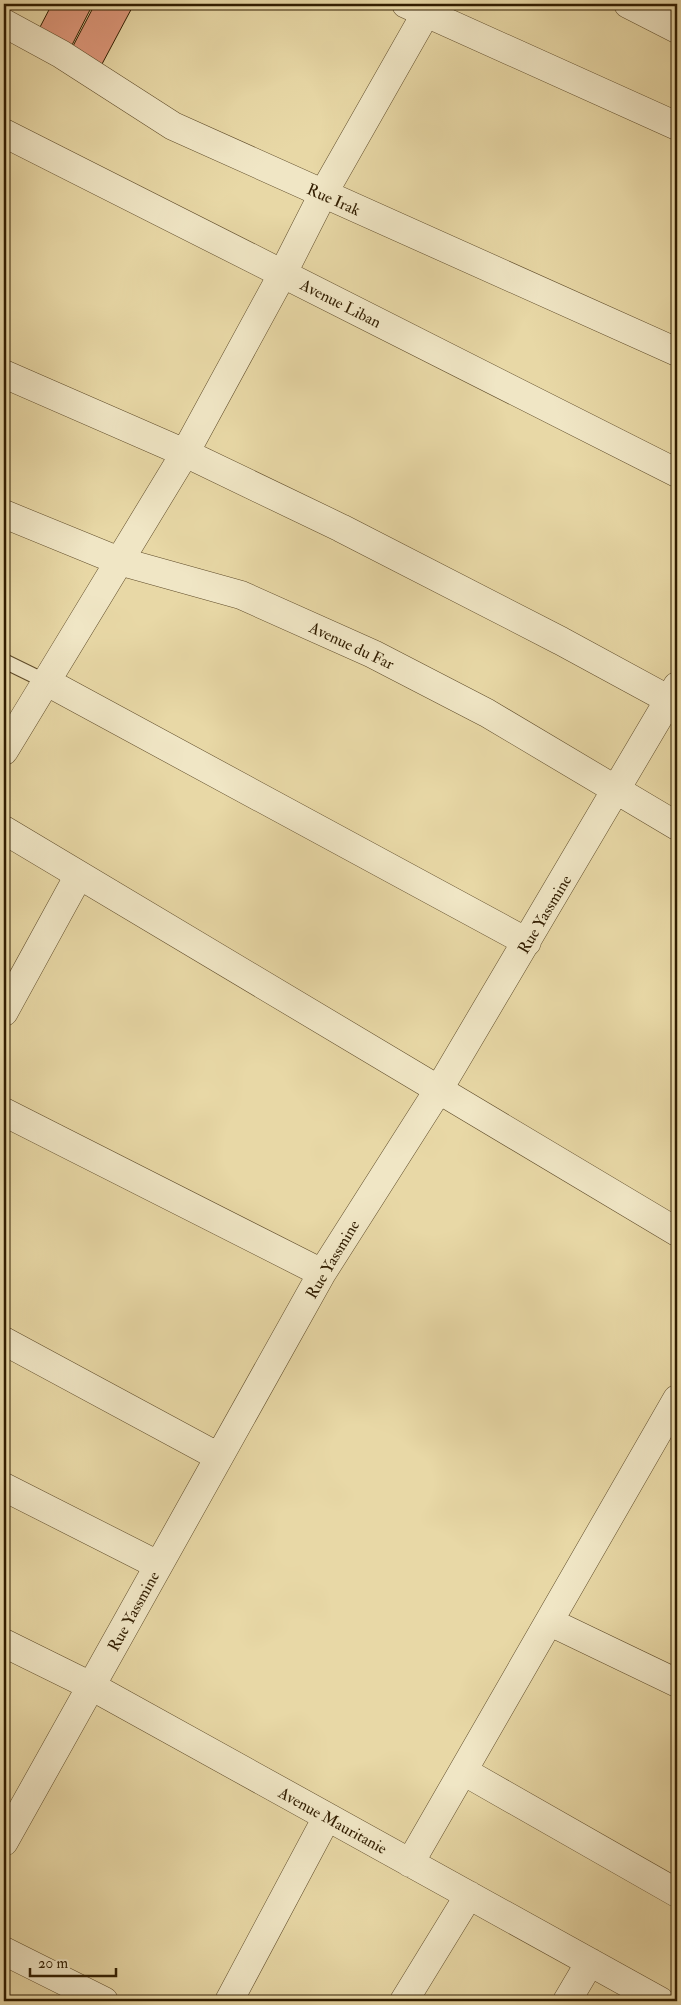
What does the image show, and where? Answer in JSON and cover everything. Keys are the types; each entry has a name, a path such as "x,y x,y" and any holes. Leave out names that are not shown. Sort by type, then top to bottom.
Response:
{"street":[{"path":"628,4 677,29"},
{"path":"4,751 185,454 283,273 421,7 677,126"},
{"name":"Rue Irak","path":"4,23 61,54 173,126 677,352"},
{"name":"Avenue Liban","path":"4,133 677,473"},
{"path":"4,374 185,454 350,533 675,697"},
{"name":"Avenue du Far","path":"4,514 119,561 241,595 373,654 487,713 677,826"},
{"path":"46,682 528,942"},
{"name":"Rue Yassmine","path":"4,1842 322,1273 439,1089 675,697"},
{"path":"4,830 677,1232"},
{"path":"4,1012 79,875"},
{"path":"4,1112 322,1273"},
{"path":"4,1341 219,1457"},
{"path":"410,1863 550,1622 670,1431 677,1399"},
{"path":"4,1487 158,1566"},
{"path":"550,1622 677,1683"},
{"name":"Avenue Mauritanie","path":"4,1643 91,1686 660,2001"},
{"path":"463,1771 677,1894"},
{"path":"229,2001 327,1817"},
{"path":"404,2001 469,1895"},
{"path":"4,1951 104,2001"},
{"path":"567,2001 590,1962"}],"lane":[{"path":"4,661 46,682"}],"building":[{"path":"52,4 93,4 72,45 39,29"},
{"path":"95,4 134,4 102,64 72,48"}]}
